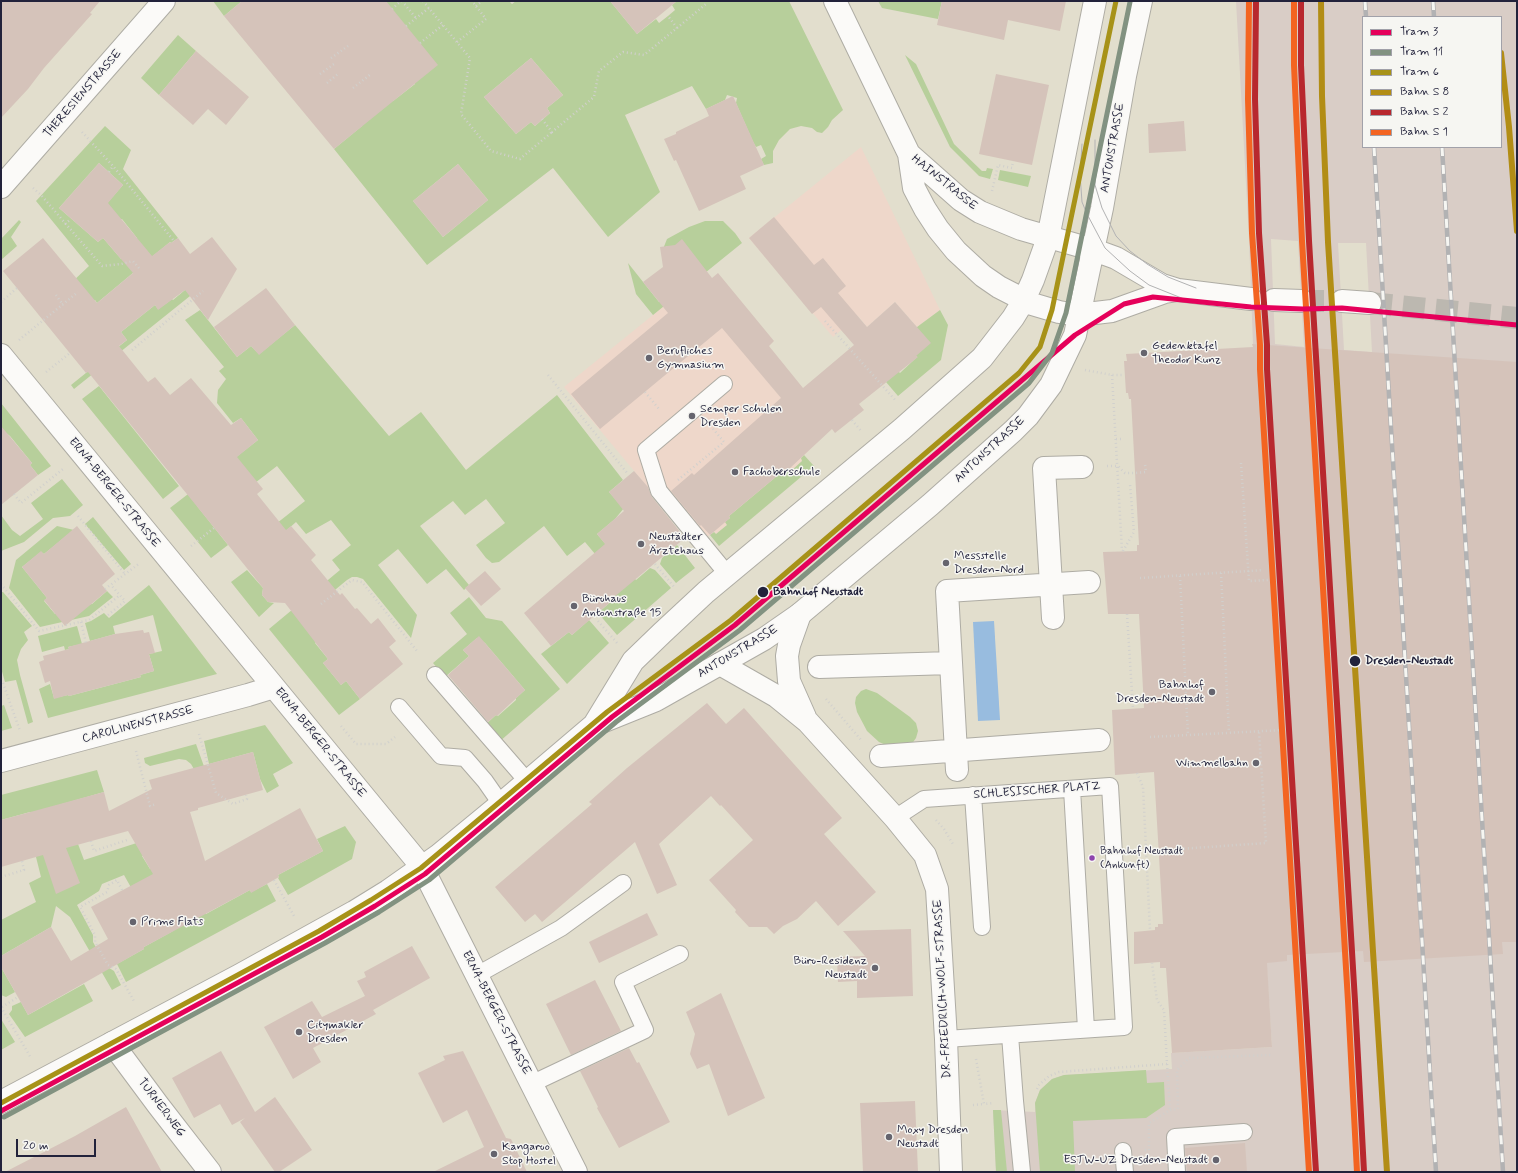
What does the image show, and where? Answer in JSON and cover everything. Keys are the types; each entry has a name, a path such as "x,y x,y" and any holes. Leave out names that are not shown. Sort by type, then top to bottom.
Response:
{"main road":[{"name":"THERESIENSTRASSE","path":"8,179 164,1"},
{"path":"834,1 909,154"},
{"name":"ANTONSTRASSE","path":"1,1102 306,938 388,891 422,867 501,804 594,724 633,662 706,592 912,420 982,358 1024,300 1036,273 1048,238 1095,1"},
{"name":"ANTONSTRASSE","path":"594,724 656,700 764,639 800,614 930,505 1013,432 1039,402 1051,386 1075,336 1078,315 1094,250 1125,76 1141,1"},
{"name":"HAINSTRASSE","path":"909,154 962,200 980,212 1000,222 1116,258 1162,284 1178,290"},
{"name":"HAINSTRASSE","path":"909,154 914,188 938,229 956,251 983,276 1024,300 1059,312 1078,315 1112,311 1165,292 1178,290"},
{"path":"1178,290 1251,299"},
{"path":"1274,300 1302,301"},
{"path":"1342,302 1370,304"},
{"name":"ERNA-BERGER-STRASSE","path":"1,355 422,867 576,1172"},
{"path":"1054,618 1044,468 1082,467"},
{"path":"956,760 946,591 1089,582"},
{"path":"800,614 787,656 788,682 808,722"},
{"path":"819,667 951,663"},
{"path":"720,664 776,696 808,722 895,818"},
{"name":"CAROLINENSTRASSE","path":"1,761 274,687"},
{"path":"881,756 956,760 1099,740"},
{"name":"DR.-FRIEDRICH-WOLF-STRASSE","path":"895,818 925,855 937,889 946,1039 951,1172"},
{"name":"TURNERWEG","path":"112,1043 210,1172"}],"lane":[{"path":"724,384 646,450 659,490 728,575"},
{"path":"435,675 527,781"},
{"path":"399,706 441,756 465,758 485,781 501,804"},
{"name":"SCHLESISCHER PLATZ","path":"895,818 924,799 1110,786 1124,1027 946,1039"},
{"path":"1072,789 1086,1030"},
{"path":"973,795 982,927"},
{"path":"477,975 561,928 623,884"},
{"path":"531,1084 645,1030 623,982 680,954"},
{"path":"1010,1035 1022,1172"},
{"path":"1177,1172 1175,1136 1244,1132"},
{"path":"1123,1152 1125,1172"}],"path":[{"path":"392,9 402,1 416,18"},
{"path":"422,1 470,58 461,114 491,151 520,158 594,97 599,71 623,52 644,55 706,4 706,1"},
{"path":"457,42 486,19 472,1"},
{"path":"476,6 482,1"},
{"path":"406,26 429,8"},
{"path":"668,16 677,28"},
{"path":"420,43 443,25"},
{"path":"332,58 348,46"},
{"path":"320,74 334,64"},
{"path":"327,83 338,74"},
{"path":"353,88 371,74"},
{"path":"64,116 91,141 174,241"},
{"path":"542,119 552,132"},
{"path":"994,180 998,165 1012,168 1013,161"},
{"path":"109,172 113,166"},
{"path":"8,179 42,195 102,266 133,261 139,268"},
{"path":"65,224 72,218"},
{"path":"1,302 17,288"},
{"path":"132,350 203,291"},
{"path":"28,332 78,292"},
{"path":"56,296 63,305"},
{"path":"825,321 912,420"},
{"path":"27,387 70,353"},
{"path":"1061,366 1112,375 1122,375"},
{"path":"548,375 628,474"},
{"path":"1112,375 1122,552 1134,532 1130,484"},
{"path":"678,481 724,442 696,408"},
{"path":"852,420 859,428"},
{"path":"1116,439 1123,439"},
{"path":"1241,463 1249,581 1268,580"},
{"path":"1082,467 1118,466 1125,473 1135,473 1146,472 1145,464"},
{"path":"14,494 21,503 58,474"},
{"path":"78,516 126,574"},
{"path":"105,589 126,574 165,555 214,528"},
{"path":"655,564 658,567"},
{"path":"1140,578 1264,570"},
{"path":"1220,573 1229,732"},
{"path":"1180,576 1188,735"},
{"path":"321,604 346,583 352,580 362,582 417,651"},
{"path":"1,584 39,631 89,620 120,595"},
{"path":"108,614 124,601 111,585"},
{"path":"1127,614 1133,709"},
{"path":"81,622 86,642"},
{"path":"3,684 28,754"},
{"path":"193,710 216,793 233,804 247,799 246,795"},
{"path":"341,726 356,744 386,744"},
{"path":"131,727 150,806 156,804"},
{"path":"1150,738 1229,732 1283,730"},
{"path":"1158,851 1266,843 1259,731"},
{"path":"1137,773 1143,787 1150,930"},
{"path":"90,841 94,851 127,840"},
{"path":"1,877 24,870 22,861"},
{"path":"122,890 117,880 109,884 107,892 80,907 95,935 95,942 108,965 116,969 148,1024"},
{"path":"274,880 306,938"},
{"path":"18,997 1,1007 44,1079"},
{"path":"1123,1152 1149,1150 1149,1123 1170,1110 1178,1109 1177,1070 1189,1058 1271,1055"},
{"path":"1167,1064 1170,1110"}],"shaded area":[{"path":"1236,1 1517,1 1517,1172 996,1172 993,1110 1035,1112 1035,1103 1040,1090 1052,1079 1064,1075 1172,1069 1171,1053 1272,1047 1266,956 1287,961 1287,955 1260,395 1253,345 1249,239","holes":["1271,239 1298,241 1304,347 1275,344","1338,243 1366,243 1372,352 1344,350"]},
{"path":"861,147 940,310 917,327 895,302 867,327 858,316 833,337 749,238"},
{"name":"Semper Schulen Dresden","path":"690,285 817,442 801,458 803,461 791,471 784,472 729,516 730,518 728,524 716,534 714,532 694,546 650,490 564,387"}],"green space":[{"path":"213,1 242,1 224,16"},
{"path":"386,1 509,1 512,4 516,1 610,1 637,34 656,19 659,23 668,16 675,10 672,5 677,1 789,1 843,110 832,120 822,133 817,132 812,128 801,126 790,129 779,140 773,151 773,163 764,165 761,159 766,156 761,145 756,147 753,142 736,103 737,98 727,95 725,100 706,109 692,86 625,115 660,192 608,237 553,168 427,265 334,149 362,126 332,27 393,101 415,84","holes":["531,58 563,95 547,108 550,113 535,126 531,122 516,134 484,97","458,164 488,200 443,237 413,201"]},
{"path":"878,1 942,1 938,19 882,8"},
{"path":"178,35 196,51 159,95 141,78"},
{"path":"905,55 916,64 954,144 982,171 986,171 987,168 993,169 990,179 979,176 950,147"},
{"path":"105,126 131,150 123,169 178,238 171,243 170,242 97,303 95,300 88,305 71,283 89,266 36,201","holes":["99,163 123,185 93,219 122,219 137,238 130,245 133,251 121,259 103,238 98,242 59,208"]},
{"path":"1000,170 1031,176 1028,187 998,180"},
{"path":"19,220 21,222 11,237 17,246 1,260 1,239"},
{"path":"705,221 723,221 735,233 742,243 653,315 636,294 628,263 659,302 673,247 667,246 663,249 667,239 689,227"},
{"path":"197,280 200,288 74,389 71,385 127,340 121,332 155,305 158,309 172,299 173,300"},
{"path":"200,310 237,357 251,346 259,354 295,325 389,436 421,412 466,470 557,395 623,480 609,492 624,508 615,519 597,534 636,580 650,568 655,570 671,588 617,635 598,613 614,599 605,589 616,579 585,542 567,556 544,526 499,562 492,563 476,545 505,523 486,499 465,515 453,501 420,526 469,585 464,590 446,569 427,584 398,549 378,565 417,615 411,638 363,579 357,577 352,577 347,580 307,613 316,642 315,643 328,659 323,663 341,685 346,681 360,699 339,715 269,629 340,570 332,560 351,545 331,520 306,534 296,522 287,530 288,532 267,531 305,501 277,466 251,486 197,506 228,545 211,558 170,508 258,440 241,418 233,423 217,403 218,390 226,379 219,371 224,367 185,320"},
{"path":"940,310 948,325 941,360 898,396 886,382 898,371 900,373 917,357 917,327"},
{"path":"99,386 179,486 163,499 82,399"},
{"path":"1,403 51,466 38,475 30,465 32,463 10,436 1,429"},
{"path":"804,455 814,466 719,546 710,535 714,532 716,534 727,525 725,522 730,518 729,516 783,471 784,472 789,468 791,471 802,461 801,458"},
{"path":"62,479 83,505 70,516 53,518 24,542 1,551 1,515 12,530 20,536 43,519 31,503"},
{"path":"93,517 131,564 124,570 85,524"},
{"path":"57,526 74,530 44,554 41,552 22,567 47,598 44,601 55,614 61,609 92,604 107,591 113,597 89,616 40,627 9,588 16,560"},
{"path":"677,545 695,568 676,583 660,564 662,558"},
{"path":"247,570 263,588 262,595 268,602 274,603 259,617 231,582"},
{"path":"149,585 217,674 48,718 39,689 50,684 54,698 69,696 141,677 140,675 154,671 149,654 162,651 153,615 113,626 115,634 90,641 85,623 104,613 109,618"},
{"path":"1,592 3,592 32,626 24,632 28,640 21,649 17,660 33,722 28,724 16,680 5,682 1,668"},
{"path":"469,597 486,618 502,621 560,689 499,742 485,725 496,715 498,716 525,690 485,643 477,638 463,650 469,656 445,677 433,663 467,634 450,613"},
{"path":"589,620 609,643 567,684 541,654 569,632 572,635"},
{"path":"77,626 82,644 68,647 69,649 65,650 64,646 42,652 38,636"},
{"path":"866,689 877,693 916,723 918,731 916,738 911,745 893,748 879,742 867,731 857,712 855,703 856,697 861,691"},
{"path":"4,705 12,728 1,731 1,706"},
{"path":"265,725 293,763 273,774 279,786 267,793 260,779 253,752 209,764 204,741"},
{"path":"196,744 211,786 186,760 179,759 150,766 145,763 144,758"},
{"path":"97,770 104,792 1,820 1,795"},
{"path":"345,826 356,842 352,859 288,895 278,878 278,875 323,851 317,839"},
{"path":"149,839 154,851 142,856 150,869 161,865 186,876 206,914 250,890 251,892 267,884 276,901 126,982 117,964 173,931 133,891 124,875 102,884 99,891 77,905 93,935 93,942 106,966 114,971 121,985 112,990 70,917 56,906 51,927 1,956 1,920 36,902 29,883 41,877 34,849 78,844 84,860"},
{"path":"1,967 15,992 6,997 1,995"},
{"path":"84,984 93,1001 25,1037 9,1014 12,1010 12,1006 21,1002 28,1015"},
{"path":"1,1019 15,1042 1,1050"},
{"path":"1146,1070 1147,1083 1164,1082 1165,1105 1146,1118 1073,1121 1075,1172 1040,1172 1035,1103 1040,1090 1052,1079 1064,1075"},
{"path":"993,1110 1001,1110 1007,1172 996,1172"}],"water":[{"path":"994,621 1000,720 978,721 973,622"}],"building":[{"path":"1,1 100,1 90,13 92,14 44,68 28,89 1,118"},
{"path":"242,1 386,1 438,65 334,149 224,16"},
{"path":"610,1 677,1 637,34"},
{"path":"942,1 1066,1 1060,31 1008,20 1004,40 937,25"},
{"path":"196,51 249,97 226,125 208,109 193,125 159,95"},
{"path":"531,58 563,95 547,108 550,113 535,126 531,122 516,134 484,97"},
{"path":"996,74 1049,85 1032,165 979,154"},
{"path":"733,96 764,165 740,176 746,189 699,211 676,160 674,161 664,139 709,116 706,109"},
{"path":"1184,121 1186,151 1149,153 1148,124"},
{"path":"99,163 123,185 108,203 152,256 170,242 171,243 178,238 190,254 212,237 237,269 208,320 185,290 158,310 155,305 121,332 127,340 119,346 148,382 155,377 170,395 191,378 231,425 241,418 258,440 237,457 263,489 257,494 286,530 291,526 316,555 311,560 340,595 342,593 355,609 357,608 371,624 378,618 396,641 389,647 403,664 360,699 346,681 341,685 323,663 328,659 285,603 268,602 262,595 263,588 88,372 86,373 3,271 43,238 97,303 133,273 103,238 98,242 59,208"},
{"path":"458,164 488,200 443,237 413,201"},
{"path":"774,217 814,265 823,258 846,286 838,293 867,327 895,302 931,343 916,356 918,357 859,404 864,410 835,433 832,429 789,469 784,472 783,471 729,516 730,518 710,535 701,525 700,526 671,491 692,473 694,475 781,398 722,328 600,429 571,394 668,313 643,282 663,267 660,247 675,245 682,239 712,278 718,273 774,341 769,346 803,388 854,345 821,307 812,314 749,238"},
{"path":"266,288 295,325 259,355 251,346 237,357 214,327"},
{"path":"1252,344 1517,362 1517,942 1502,942 1503,954 1364,962 1363,951 1287,955 1287,961 1267,963 1272,1047 1172,1053 1166,968 1160,968 1160,962 1134,964 1134,932 1155,930 1155,927 1158,927 1158,924 1163,924 1154,772 1115,775 1112,710 1144,708 1139,614 1108,614 1103,552 1137,551 1137,545 1139,545 1131,399 1129,399 1128,393 1126,393 1124,361 1127,361 1126,354 1253,347"},
{"path":"1,426 32,463 30,465 38,475 1,505"},
{"path":"634,471 648,487 652,497 685,538 613,598 614,599 572,635 569,632 551,646 524,613 605,544 597,534 624,511 609,492"},
{"path":"77,526 115,574 102,585 107,591 65,626 44,600 47,598 22,567 41,551 44,554"},
{"path":"485,571 501,589 481,606 465,588"},
{"path":"143,630 144,633 149,632 155,653 149,654 154,671 140,675 141,677 54,699 50,681 45,683 39,662 44,660 43,656 69,649 68,647 115,634"},
{"path":"479,636 525,690 497,716 496,715 488,722 448,675 469,656 463,650"},
{"path":"707,703 726,724 744,708 842,818 824,834 876,892 838,926 816,901 797,919 783,926 774,934 767,927 749,927 709,880 753,840 711,796 659,844 677,885 657,894 635,842 542,922 535,914 525,922 495,887 592,804 589,802 627,768"},
{"path":"253,752 263,790 198,808 198,810 190,812 205,861 300,808 323,851 278,875 279,877 251,893 250,890 144,947 144,949 28,1015 1,967 1,956 51,927 71,961 108,939 91,907 153,874 128,831 66,848 80,883 56,894 43,855 1,867 1,820 104,792 109,811 152,789 149,780"},
{"path":"647,913 658,935 599,963 589,942"},
{"name":"Büro-Residenz Neustadt","path":"911,929 913,996 857,998 857,981 838,982 837,957 865,956 843,931"},
{"path":"412,946 430,978 373,1010 376,1014 313,1048 321,1062 293,1079 264,1027 312,1001 322,1017 365,996 357,981 366,977 364,972"},
{"path":"595,980 621,1031 571,1055 546,1004"},
{"path":"721,993 765,1098 728,1116 709,1064 697,1069 690,1054 695,1034 686,1012"},
{"path":"629,1048 637,1063 639,1062 670,1122 619,1148 597,1108 598,1107 580,1071"},
{"path":"221,1051 255,1112 275,1097 312,1150 279,1172 275,1172 240,1122 245,1118 232,1125 220,1104 194,1118 172,1078"},
{"path":"463,1051 506,1138 511,1139 527,1172 433,1172 484,1147 467,1110 443,1123 418,1073 445,1060 443,1056"},
{"name":"Moxy Dresden Neustadt","path":"915,1101 918,1172 863,1172 860,1103"},
{"path":"126,1107 162,1172 5,1172 75,1136"},
{"name":"ESTW-UZ Dresden-Neustadt","path":"1245,1143 1247,1172 1187,1172 1185,1148"}],"tunnel":[{"path":"1302,301 1342,301"},
{"path":"1370,303 1517,318"}],"tram line":[{"name":"6","path":"1,1103 319,931 421,868 607,712 731,620 1019,373 1040,347 1052,310 1116,1"},
{"name":"11","path":"4,1117 325,943 379,912 429,880 616,722 740,630 1029,383 1052,353 1066,313 1130,2"},
{"path":"1095,140 1095,185 1102,208 1116,236 1130,251 1147,264 1168,277 1196,288"},
{"path":"1082,144 1080,174 1082,202 1105,248 1130,271 1149,285 1189,301"},
{"name":"3","path":"1,1111 322,937 375,906 425,874 612,717 735,625 1075,335 1124,304 1153,297 1251,307 1303,309 1342,308 1517,325"}],"railway":[{"path":"1365,1 1366,16"},
{"path":"1433,1 1434,16"},
{"path":"1374,148 1436,1172"},
{"path":"1442,148 1503,1172"}],"transit line":[{"path":"1249,1 1248,99 1252,233 1309,1172"},
{"path":"1256,1 1255,99 1259,233 1316,1172"},
{"path":"1294,1 1294,65 1302,241 1357,1172"},
{"path":"1301,1 1301,65 1309,241 1364,1172"},
{"path":"1321,1 1322,96 1328,242 1387,1172"},
{"path":"1502,62 1509,127 1517,231"}],"place":[{"name":"Gedenktafel Theodor Kunz","path":"1144,353"},
{"name":"Berufliches Gymnasium","path":"649,358"},
{"name":"Semper Schulen Dresden","path":"692,416"},
{"name":"Fachoberschule","path":"735,472"},
{"name":"Neustädter Ärztehaus","path":"641,544"},
{"name":"Messstelle Dresden-Nord","path":"946,563"},
{"name":"Bahnhof Neustadt","path":"763,592"},
{"name":"Bürohaus Antonstraße 15","path":"574,606"},
{"name":"Dresden-Neustadt","path":"1355,661"},
{"name":"Bahnhof Dresden-Neustadt","path":"1212,692"},
{"name":"Wimmelbahn","path":"1256,763"},
{"name":"Bahnhof Neustadt (Ankunft)","path":"1092,858"},
{"name":"Prime Flats","path":"133,922"},
{"name":"Büro-Residenz Neustadt","path":"875,968"},
{"name":"Citymakler Dresden","path":"299,1032"},
{"name":"Moxy Dresden Neustadt","path":"889,1137"},
{"name":"Kangaroo Stop Hostel","path":"494,1154"},
{"name":"ESTW-UZ Dresden-Neustadt","path":"1216,1160"}]}
